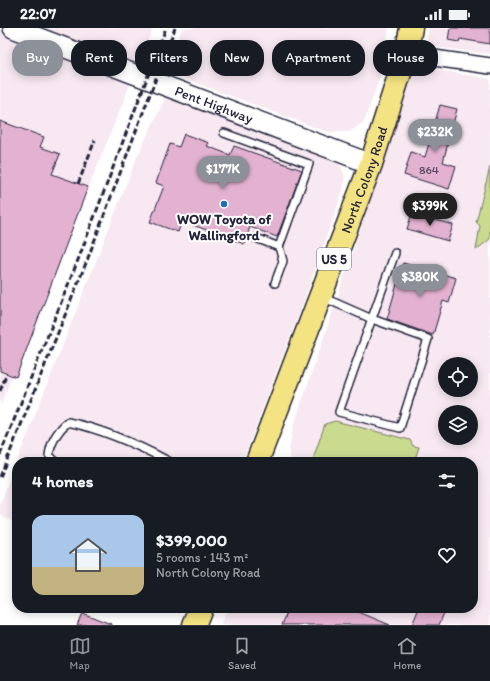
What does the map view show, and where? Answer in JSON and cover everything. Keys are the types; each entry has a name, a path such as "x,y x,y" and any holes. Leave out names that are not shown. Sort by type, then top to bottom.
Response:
{"main road":[{"name":"North Colony Road","path":"409,40 411,28"},
{"name":"North Colony Road","path":"259,457 371,164 399,76"},
{"path":"194,625 199,613"}],"street":[{"name":"Pent Highway","path":"13,28 371,164"},
{"path":"438,59 490,66"}],"lane":[{"path":"224,133 309,164 279,246 283,261 275,283"},
{"path":"256,238 279,246"},
{"path":"320,296 372,319 428,339 400,428 339,412 372,319 395,253"},
{"path":"51,457 49,455 50,449 60,429 68,422 84,425 161,457"}],"shaded area":[{"path":"0,28 153,28 148,40 135,40 135,72 0,406"},
{"path":"182,28 389,28 387,40 373,40 373,76 380,76 364,122 349,132 327,132 178,76 202,76 202,40 178,40"},
{"path":"429,28 490,28 490,54 442,48 438,47 438,40 427,39"},
{"path":"438,70 490,79 490,167 476,222 480,226 476,249 490,239 490,625 220,625 226,613 478,613 478,457 290,457 289,450 293,428 413,76 438,76"},
{"path":"168,92 340,165 345,176 343,190 306,295 244,457 19,457 137,157"},
{"path":"12,474 12,521 3,517 0,513 0,504"}],"green space":[{"path":"490,167 490,239 476,250 480,226 476,222"},
{"path":"335,421 410,440 413,446 419,447 416,457 314,457 325,424"}],"building":[{"path":"450,28 490,28 490,44 460,39 459,42 448,40"},
{"path":"440,105 457,109 443,162 456,166 449,189 404,175 411,152 425,157"},
{"path":"0,121 44,137 40,147 60,154 52,174 88,187 16,377 0,371"},
{"name":"WOW Toyota of Wallingford","path":"184,134 209,143 207,146 230,155 234,146 302,170 277,237 250,227 244,244 182,221 178,232 150,222 164,186 156,183 170,144 179,147"},
{"path":"412,213 453,225 448,241 407,229"},
{"path":"403,263 456,278 449,303 443,301 433,335 387,319"},
{"path":"82,613 111,624 111,625 77,625"},
{"path":"287,613 361,613 390,625 282,625"},
{"path":"417,613 444,613 439,625 412,625"}],"railway":[{"path":"0,455 78,260 166,28"},
{"path":"0,477 86,263 175,28"},
{"path":"78,184 95,140"},
{"path":"0,391 6,376"}],"place":[{"name":"WOW Toyota of Wallingford","path":"224,204"}]}
